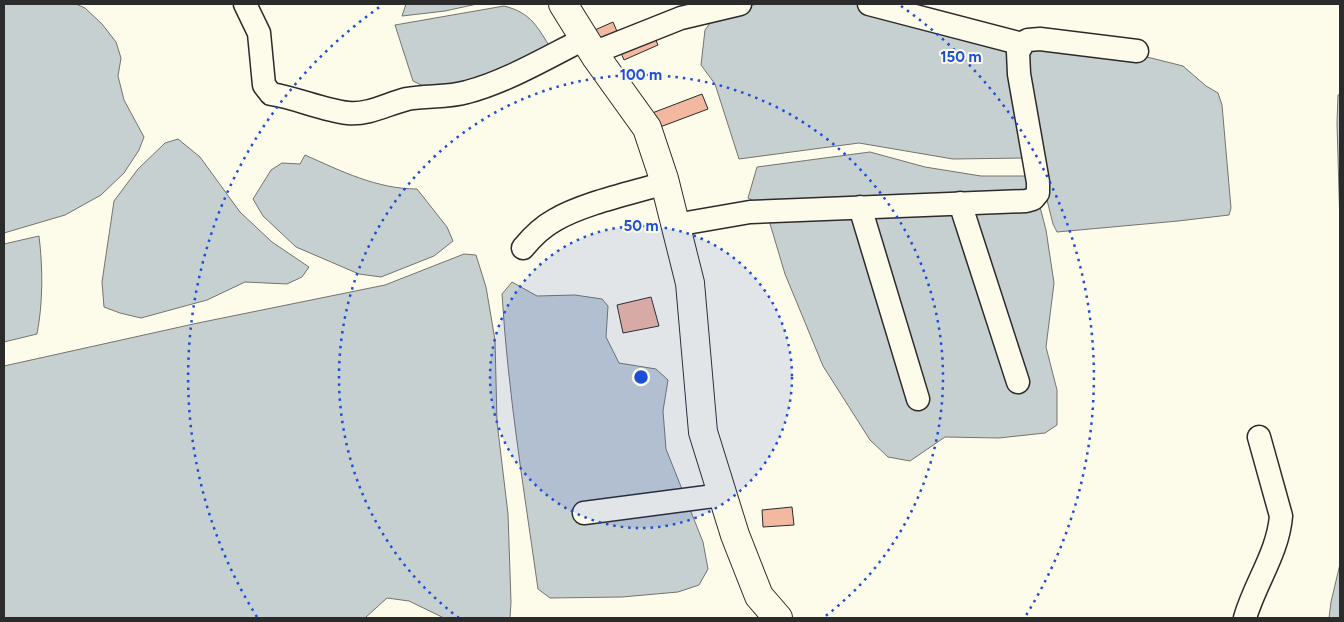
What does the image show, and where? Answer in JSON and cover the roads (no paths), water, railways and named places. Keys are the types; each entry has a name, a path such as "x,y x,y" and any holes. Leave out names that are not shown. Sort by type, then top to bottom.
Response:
{"main road":[{"path":"563,4 588,46 648,128 665,183 690,283 703,432 735,535 759,596 778,618"}],"street":[{"path":"245,4 259,33 264,85 271,94 290,96 348,113 365,113 390,103 410,98 465,93 588,46 681,18 740,4"},
{"path":"869,4 1022,44"},
{"path":"676,225 750,212 1026,201 1033,199 1038,193 1019,74 1018,52 1022,44 1028,40 1040,39 1137,51"},
{"path":"523,248 536,233 555,219 587,206 665,183"},
{"path":"960,203 1018,382"},
{"path":"860,207 918,399"},
{"path":"1245,618 1274,549 1280,529 1281,516 1259,437"},
{"path":"584,513 722,495"}]}
